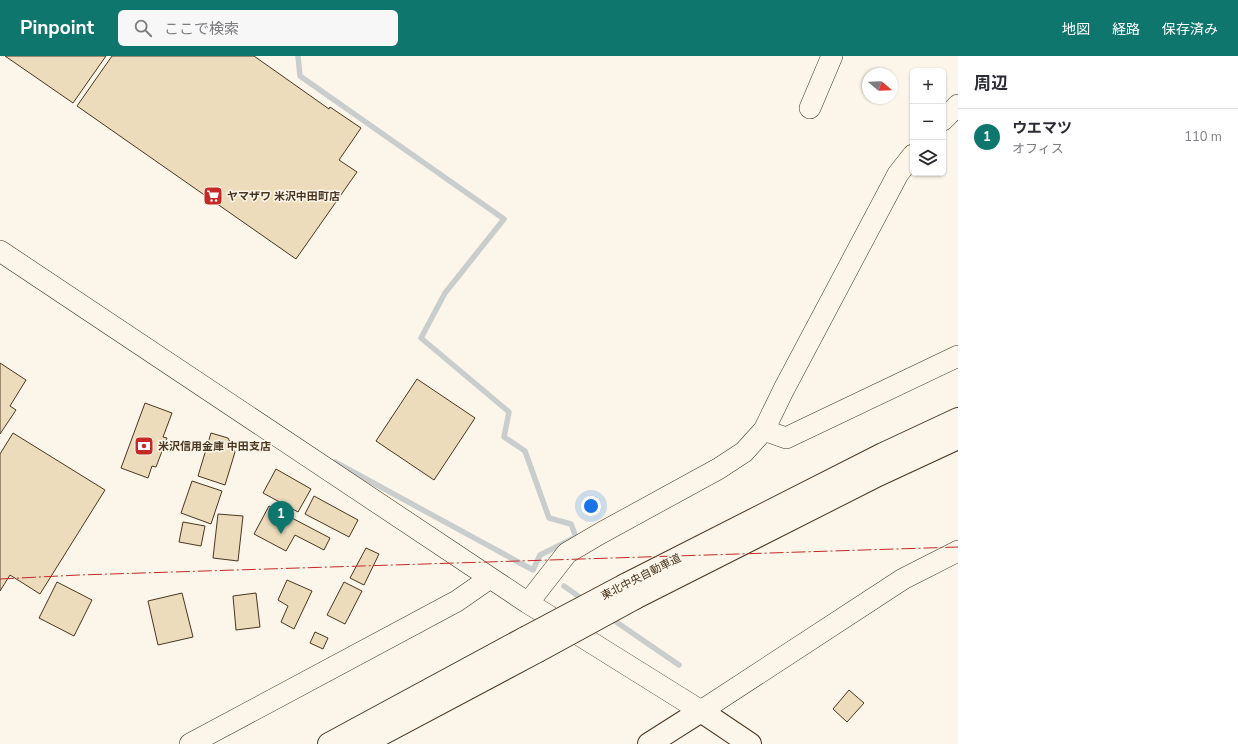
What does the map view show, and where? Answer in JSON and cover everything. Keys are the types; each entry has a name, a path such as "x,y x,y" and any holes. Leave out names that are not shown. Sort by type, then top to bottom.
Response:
{"highway":[{"name":"東北中央自動車道","path":"329,744 530,645 883,454 958,419"},
{"name":"東北中央自動車道","path":"630,591 958,438"},
{"name":"東北中央自動車道","path":"363,744 530,645"},
{"path":"649,744 701,711 750,744"}],"street":[{"path":"810,108 832,56"},
{"path":"946,117 958,105"},
{"path":"528,603 567,552 718,469 744,452 764,430 784,389 898,174 910,159"},
{"path":"0,252 528,603 701,711 903,579 958,551"},
{"path":"764,430 786,438 958,356"},
{"path":"190,744 457,601 490,578"}],"building":[{"path":"5,56 106,56 73,103"},
{"path":"112,56 254,56 329,109 330,107 361,128 339,160 357,172 296,259 77,106"},
{"path":"0,363 26,380 10,406 16,410 0,434"},
{"path":"417,379 475,418 434,480 376,441"},
{"path":"145,403 172,413 163,437 167,438 156,467 152,466 148,478 121,468"},
{"path":"13,433 105,490 40,594 10,575 0,591 0,454"},
{"path":"211,433 228,438 235,452 225,485 198,476"},
{"path":"276,469 311,489 298,512 263,493"},
{"path":"192,481 222,491 211,524 181,513"},
{"path":"314,496 358,520 349,537 305,514"},
{"path":"269,506 330,538 324,550 295,535 286,551 254,534"},
{"path":"218,514 243,516 238,561 213,558"},
{"path":"183,522 205,526 201,546 179,542"},
{"path":"366,548 379,554 364,585 350,578"},
{"path":"287,580 312,591 294,629 281,622 288,606 278,600"},
{"path":"57,582 92,600 74,636 39,618"},
{"path":"344,582 362,591 345,624 327,615"},
{"path":"182,593 193,637 158,645 148,601"},
{"path":"256,593 260,627 236,630 233,596"},
{"path":"315,632 328,638 323,649 310,643"},
{"path":"849,690 864,703 847,722 833,709"}],"waterway":[{"path":"298,56 300,76 504,219 445,293 421,338 509,412 504,437 525,451 549,518 571,524 576,537 540,555 533,570 335,462"},
{"path":"564,586 585,601"},
{"path":"609,617 679,665"}],"power":[{"path":"0,579 79,575 958,547"}],"place":[{"name":"ヤマザワ 米沢中田町店","path":"213,196"},
{"name":"米沢信用金庫 中田支店","path":"144,446"},
{"name":"ウエマツ","path":"281,534"}]}
